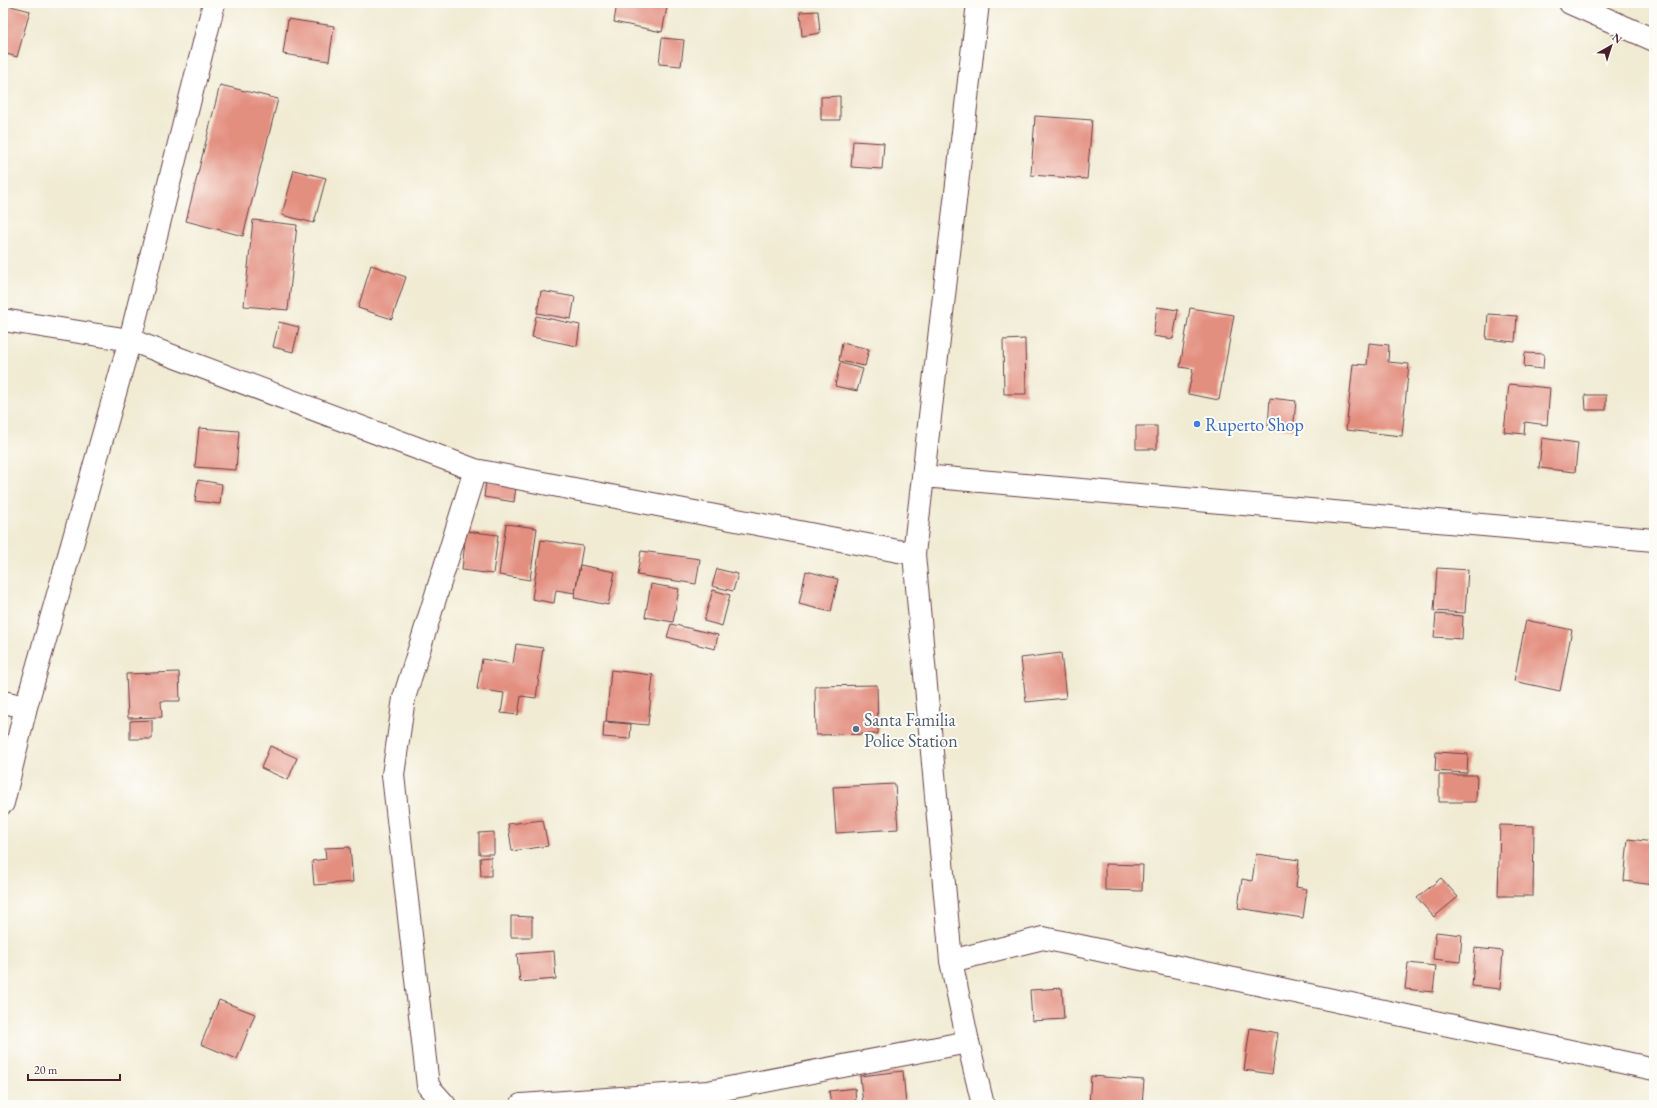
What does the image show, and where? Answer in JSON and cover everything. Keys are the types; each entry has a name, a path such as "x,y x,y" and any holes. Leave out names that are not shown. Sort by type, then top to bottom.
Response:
{"street":[{"path":"3,803 26,707 130,340 214,3"},
{"path":"978,3 914,554 951,961 983,1105"},
{"path":"1570,3 1654,40"},
{"path":"3,320 130,340 475,470 914,554"},
{"path":"445,1105 428,1086 393,775 404,698 475,470"},
{"path":"923,476 1654,540"},
{"path":"3,702 26,707"},
{"path":"951,961 1043,938 1654,1069"},
{"path":"521,1105 708,1092 968,1042"}],"building":[{"path":"617,3 668,3 662,32 614,22"},
{"path":"3,4 30,11 17,57 3,53"},
{"path":"818,11 820,33 802,36 800,12"},
{"path":"288,19 334,26 329,61 283,54"},
{"path":"662,38 684,40 681,66 659,64"},
{"path":"220,85 278,99 243,236 186,221"},
{"path":"840,96 840,120 821,120 821,97"},
{"path":"1035,116 1092,120 1087,179 1031,175"},
{"path":"853,141 884,143 882,169 851,167"},
{"path":"294,170 326,178 314,223 282,215"},
{"path":"253,220 297,225 288,310 244,306"},
{"path":"371,265 406,277 392,319 358,308"},
{"path":"541,291 575,297 571,319 537,313"},
{"path":"1157,307 1178,310 1173,339 1153,336"},
{"path":"1190,308 1234,315 1219,400 1188,394 1193,369 1180,367"},
{"path":"1488,314 1517,316 1515,342 1486,339"},
{"path":"536,316 580,325 577,346 532,337"},
{"path":"279,322 299,327 293,352 273,347"},
{"path":"1025,339 1026,394 1004,394 1003,340"},
{"path":"842,343 869,349 865,366 839,361"},
{"path":"1369,343 1389,345 1388,362 1409,364 1402,436 1346,430 1353,364 1367,365"},
{"path":"1525,353 1544,354 1543,369 1524,367"},
{"path":"840,363 863,369 857,391 835,386"},
{"path":"1509,384 1550,388 1547,425 1525,422 1524,434 1504,432"},
{"path":"1585,395 1606,395 1606,410 1586,410"},
{"path":"1270,398 1296,401 1293,430 1268,427"},
{"path":"1136,426 1157,426 1157,449 1136,449"},
{"path":"199,428 239,431 236,470 195,467"},
{"path":"1542,438 1578,443 1575,472 1539,468"},
{"path":"198,480 222,484 220,504 195,501"},
{"path":"486,481 516,486 514,502 484,497"},
{"path":"506,524 537,528 530,580 499,575"},
{"path":"466,531 498,535 493,574 462,570"},
{"path":"541,540 583,546 575,593 556,590 554,603 532,599"},
{"path":"641,551 700,559 696,584 637,575"},
{"path":"580,565 615,572 608,605 574,598"},
{"path":"1437,568 1468,570 1465,613 1434,611"},
{"path":"717,569 738,574 733,591 712,586"},
{"path":"806,571 838,579 831,612 799,604"},
{"path":"651,584 679,589 673,622 645,617"},
{"path":"713,590 730,595 722,626 704,621"},
{"path":"1436,614 1463,616 1462,639 1434,637"},
{"path":"1526,620 1572,630 1560,691 1514,681"},
{"path":"671,624 718,635 715,649 667,637"},
{"path":"516,644 543,648 536,698 521,696 518,715 501,713 504,693 477,689 482,659 513,664"},
{"path":"1061,653 1066,698 1026,702 1021,658"},
{"path":"611,670 653,675 648,725 606,721"},
{"path":"179,672 180,701 161,701 162,717 128,718 126,674"},
{"path":"877,685 878,734 816,735 815,686"},
{"path":"152,720 152,739 130,739 130,721"},
{"path":"604,722 631,724 630,739 603,737"},
{"path":"270,746 297,758 288,780 261,768"},
{"path":"1436,752 1468,754 1467,773 1435,771"},
{"path":"1439,775 1477,775 1476,802 1439,802"},
{"path":"895,784 898,829 836,833 833,787"},
{"path":"543,820 548,846 512,851 508,824"},
{"path":"1500,825 1534,826 1533,896 1498,896"},
{"path":"494,832 494,854 479,854 479,833"},
{"path":"1628,839 1654,842 1654,885 1624,881"},
{"path":"350,847 353,882 314,885 312,861 326,859 325,848"},
{"path":"1256,854 1299,860 1296,887 1307,889 1303,918 1238,908 1242,879 1252,881"},
{"path":"491,857 491,876 481,876 480,858"},
{"path":"1105,864 1143,865 1142,891 1105,890"},
{"path":"1441,878 1458,897 1434,917 1417,898"},
{"path":"511,916 532,917 532,937 511,937"},
{"path":"1436,932 1462,935 1460,962 1433,959"},
{"path":"1475,948 1503,951 1500,989 1472,986"},
{"path":"554,951 556,979 520,982 517,954"},
{"path":"1408,963 1436,966 1433,992 1405,989"},
{"path":"1062,988 1064,1019 1032,1021 1030,990"},
{"path":"219,1000 255,1014 237,1059 201,1044"},
{"path":"1250,1028 1278,1033 1272,1074 1244,1070"},
{"path":"903,1071 906,1105 863,1105 860,1076"},
{"path":"1091,1076 1144,1080 1142,1105 1089,1105"},
{"path":"855,1088 856,1105 831,1105 829,1091"}],"place":[{"name":"Ruperto Shop","path":"1197,424"},
{"name":"Santa Familia Police Station","path":"856,729"}]}
